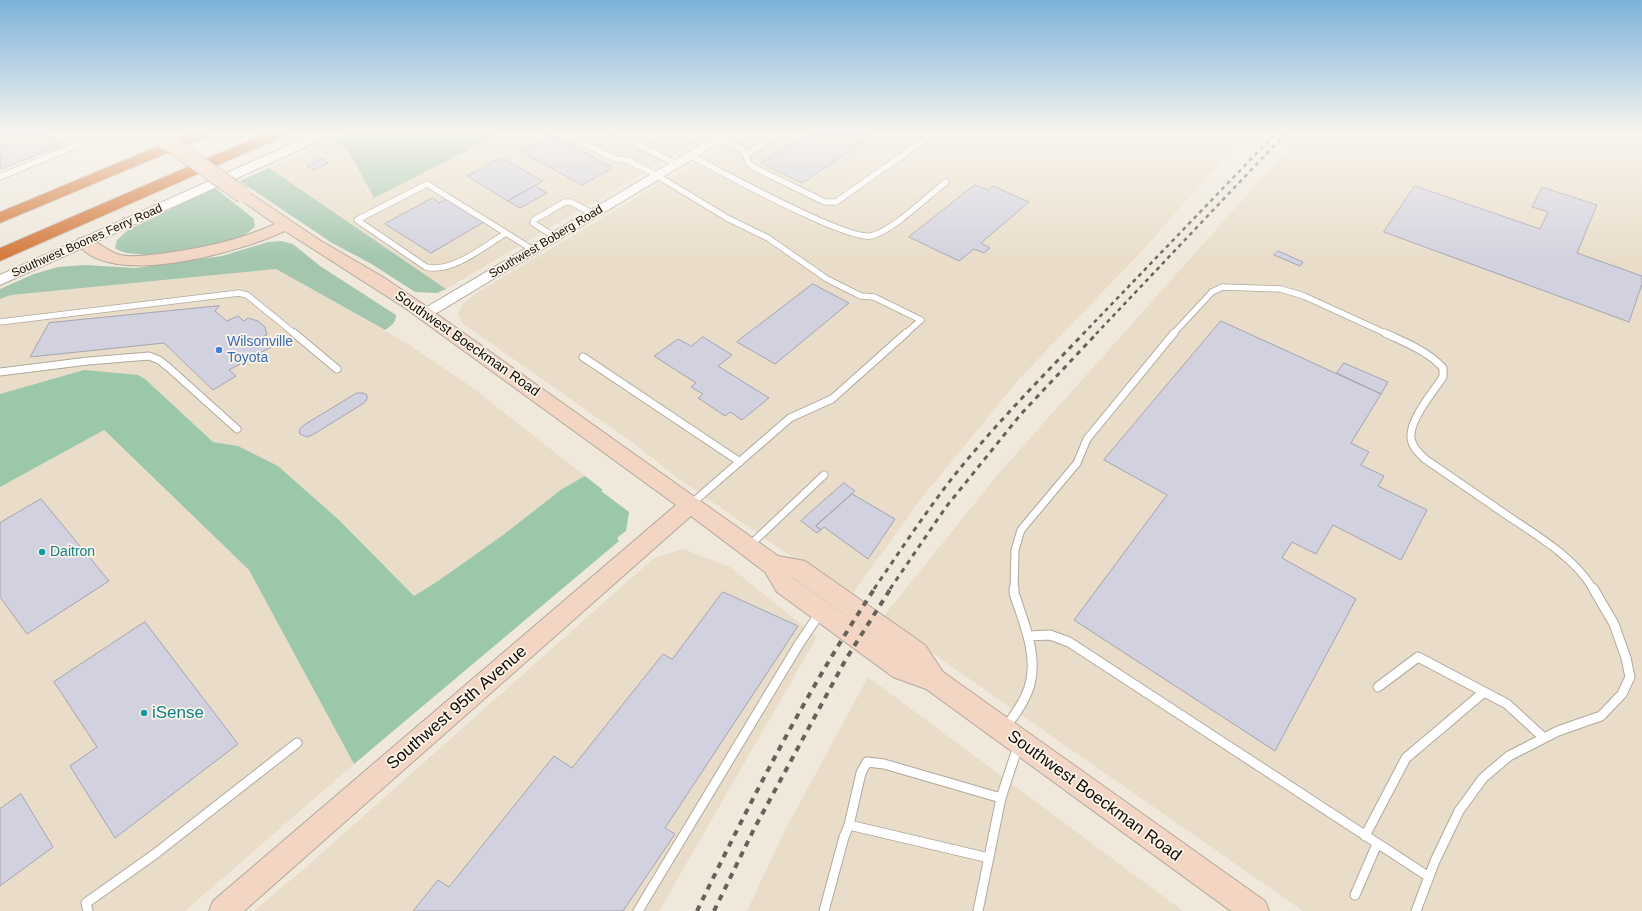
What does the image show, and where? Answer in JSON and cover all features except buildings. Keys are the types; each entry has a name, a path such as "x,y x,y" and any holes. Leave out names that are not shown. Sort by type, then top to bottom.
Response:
{"highway":[{"path":"0,218 101,176"},
{"path":"0,255 182,176"}],"main road":[{"name":"Southwest Boeckman Road","path":"215,176 316,246 377,281 425,314 749,546 773,565 785,585 901,669 934,680 1255,911"},
{"path":"84,242 110,258 120,261 134,262 228,248 262,236 286,225"},
{"name":"Southwest 95th Avenue","path":"222,911 691,504"},
{"name":"Southwest Boeckman Road","path":"773,565 797,568 916,653 934,680"}],"street":[{"name":"Southwest Boones Ferry Road","path":"0,280 232,176"},
{"name":"Southwest Boberg Road","path":"425,314 658,176"}],"lane":[{"path":"658,176 722,215 768,238 827,279 861,296 874,297 921,320 832,400 790,418 691,504"},
{"path":"730,176 835,228 853,234 871,236 884,230 946,182"},
{"path":"770,176 825,202 836,202 874,176"},
{"path":"507,233 449,267 433,269 426,267 357,220 427,184 507,233 533,250"},
{"path":"555,237 533,223 534,220 565,202 571,202 593,214"},
{"path":"978,911 1001,798 1011,736 1021,705 1030,685 1033,670 1028,636 1014,593 1015,550 1021,530 1077,463 1087,439 1186,319 1212,292 1222,287 1281,289 1304,296 1421,350 1435,360 1443,368 1442,376 1412,428 1410,438 1414,448 1425,459 1545,542 1588,580 1614,624 1626,658 1630,677 1622,694 1601,716 1558,731 1509,756 1483,778 1459,811 1429,877 1416,911"},
{"path":"0,322 239,293 247,295 337,369"},
{"path":"0,372 88,361 149,356 159,360 168,367 236,429"},
{"path":"583,356 740,462"},
{"path":"749,546 824,475"},
{"path":"638,911 798,644 822,612"},
{"path":"1028,636 1050,635 1069,642 1429,877"},
{"path":"1378,687 1418,657 1507,704 1544,738"},
{"path":"1365,836 1406,758 1484,692"},
{"path":"88,911 86,903 154,854 297,743"},
{"path":"824,911 844,837 849,825 861,773 867,762 891,766 1001,798"},
{"path":"849,825 989,858"},
{"path":"1355,895 1377,844"}],"shaded area":[{"path":"280,176 362,176 374,198 418,176 639,176 446,289"},
{"path":"674,176 1208,176 1141,252 1020,378 924,495 850,597 676,477 636,445 462,323 458,313 463,304 473,295"},
{"path":"1264,176 1642,176 1642,911 1303,911 882,618 1000,472"},
{"path":"276,269 408,344 470,386 585,476 562,489 503,535 414,596 339,520 278,466 238,446 213,442 145,379 84,370 0,394 0,299 11,295"},
{"path":"103,430 249,570 354,764 185,911 0,911 0,487"},
{"path":"683,549 730,567 817,637 659,911 254,911 305,868 654,558"},
{"path":"868,677 1183,911 747,911 784,832"}],"green space":[{"path":"252,176 280,176 446,289 437,293 415,292 370,263 332,243 240,181"},
{"path":"362,176 418,176 374,198"},
{"path":"215,188 254,219 255,226 250,231 237,239 209,247 173,253 138,254 124,252 115,248 117,240 128,230"},
{"path":"281,241 293,244 320,266 396,315 394,322 385,330 276,269 11,295 0,299 0,289 34,274 58,267 85,265 136,268 222,256 268,242"},
{"path":"84,370 138,375 145,379 213,442 238,446 278,466 339,520 414,596 503,535 562,489 585,476 603,490 601,491 629,512 626,531 617,538 619,541 354,764 249,570 104,430 0,487 0,394"}],"railway":[{"path":"1083,334 1235,176"},
{"path":"1096,334 1246,176"},
{"path":"874,589 932,504 968,458 1084,333"},
{"path":"890,589 946,507 1021,414 1097,333"},
{"path":"697,911 759,787 803,706 826,666 875,588"},
{"path":"714,911 754,829 846,659 891,588"}],"place":[{"name":"Wilsonville Toyota","path":"219,350"},
{"name":"Daitron","path":"42,552"},
{"name":"iSense","path":"144,713"}]}
